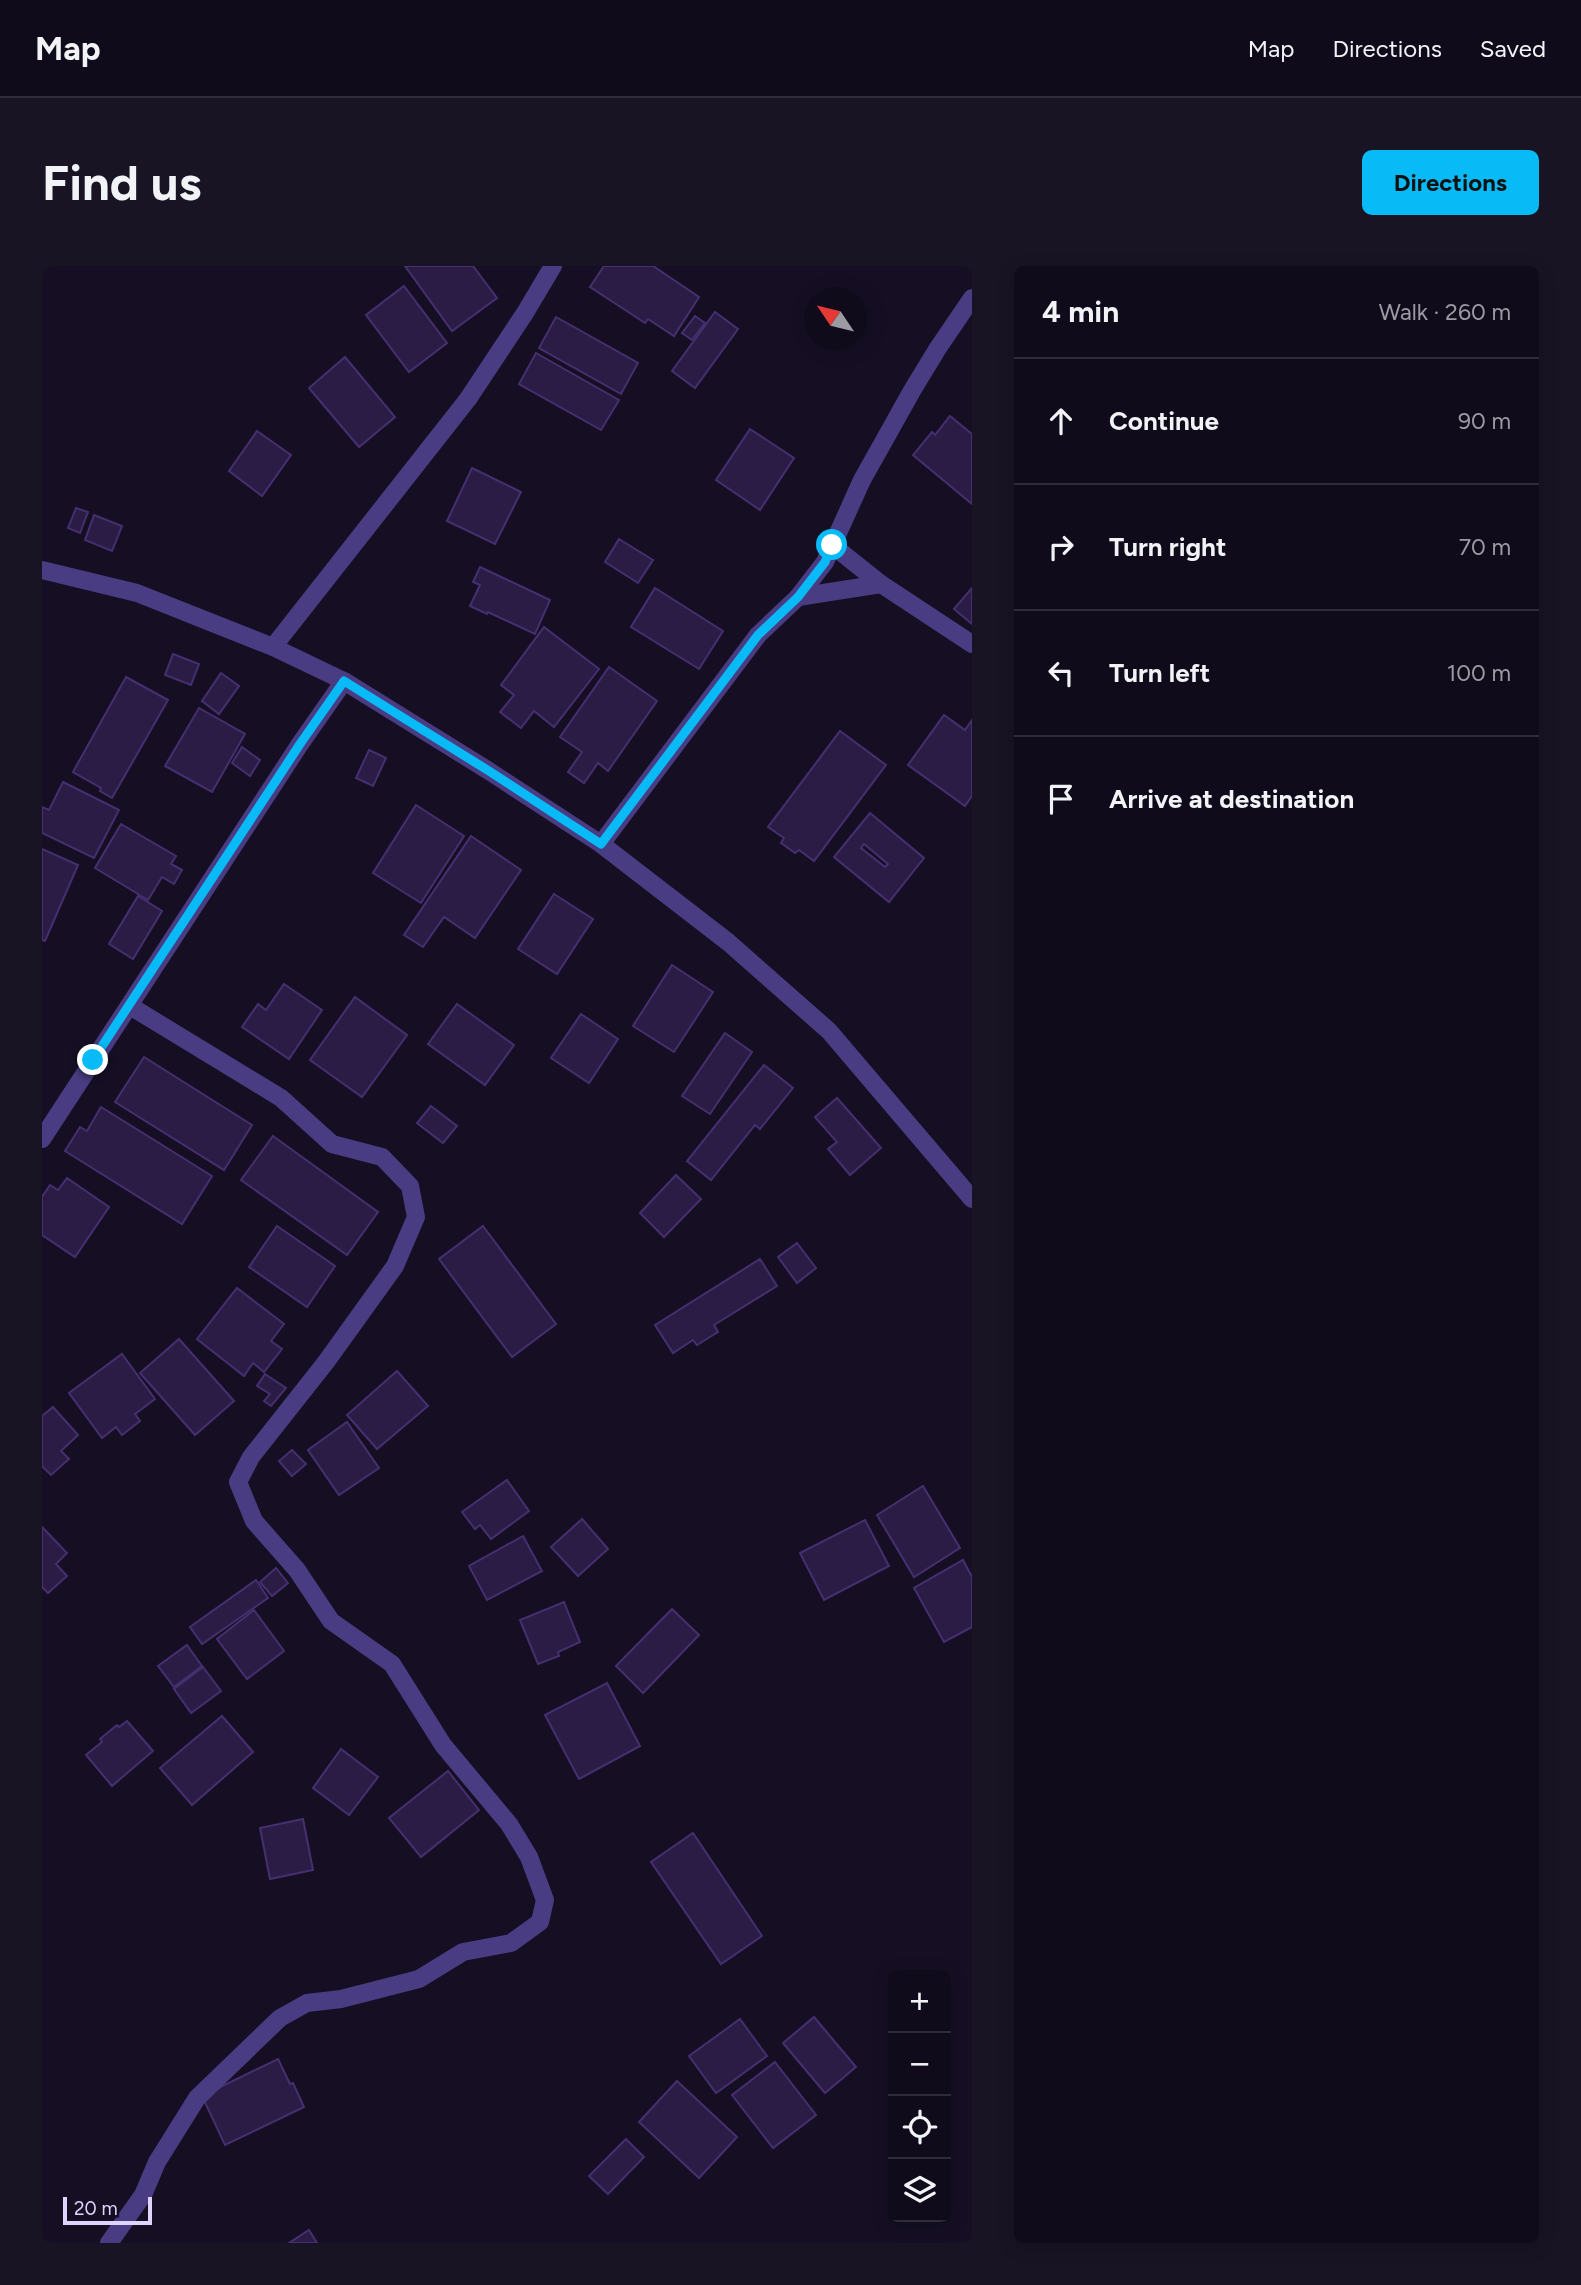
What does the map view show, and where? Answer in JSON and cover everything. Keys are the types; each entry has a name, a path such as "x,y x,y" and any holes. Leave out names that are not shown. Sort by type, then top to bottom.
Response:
{"street":[{"path":"273,646 468,399 553,266"},
{"path":"601,844 758,635 798,597 825,562 862,480 913,389 972,298"},
{"path":"832,545 881,584 972,644"},
{"path":"42,570 137,593 273,646 344,681 601,844 728,942 829,1031 972,1199"},
{"path":"798,597 881,584"},
{"path":"42,1139 344,681"},
{"path":"109,2243 143,2195 157,2162 197,2098 280,2018 307,2003 341,1999 419,1979 463,1952 511,1943 540,1922 545,1900 529,1857 509,1824 443,1745 392,1664 331,1621 297,1570 254,1521 238,1482 251,1457 326,1362 395,1266 416,1217 410,1186 382,1157 332,1144 281,1098 130,1006"}],"building":[{"path":"405,266 473,266 497,298 452,331"},
{"path":"604,266 653,266 699,297 674,336 648,319 645,323 590,287"},
{"path":"404,286 447,343 409,372 366,315"},
{"path":"715,312 738,329 695,388 672,371"},
{"path":"695,316 705,323 692,340 682,333"},
{"path":"556,317 638,363 621,394 539,348"},
{"path":"536,353 619,400 601,430 519,384"},
{"path":"345,357 395,417 359,447 309,388"},
{"path":"950,416 972,434 972,504 913,455 932,432 935,435"},
{"path":"750,429 794,458 760,510 716,480"},
{"path":"257,431 291,455 262,496 229,471"},
{"path":"472,468 521,492 495,544 447,521"},
{"path":"76,508 88,512 80,533 68,528"},
{"path":"94,515 122,526 112,551 85,540"},
{"path":"619,539 653,560 638,583 605,562"},
{"path":"480,567 550,600 535,634 470,606 480,585 473,582"},
{"path":"655,588 723,631 699,669 631,627"},
{"path":"972,588 972,624 954,609"},
{"path":"544,627 599,669 554,727 534,711 521,728 500,712 514,695 501,685"},
{"path":"173,654 199,664 191,685 165,675"},
{"path":"609,667 657,701 608,771 598,763 584,783 568,772 582,752 560,737"},
{"path":"221,673 239,686 219,714 202,701"},
{"path":"126,677 168,700 112,798 100,791 101,788 73,772"},
{"path":"199,708 245,734 212,792 165,766"},
{"path":"944,715 965,730 972,720 972,796 965,806 908,765"},
{"path":"840,731 886,765 814,861 799,850 795,853 781,843 784,838 768,827"},
{"path":"242,747 260,760 250,776 232,763"},
{"path":"369,750 386,758 373,786 356,778"},
{"path":"63,782 119,810 94,858 42,833 42,807 49,810"},
{"path":"416,805 464,836 421,903 373,873"},
{"path":"870,813 924,858 889,902 834,857","holes":["864,844 888,864 885,867 861,848"]},
{"path":"121,824 176,856 171,864 182,870 174,884 162,877 148,900 95,868"},
{"path":"471,836 521,870 475,938 444,917 423,947 404,935"},
{"path":"42,849 78,865 45,941 42,940"},
{"path":"554,894 593,919 557,974 518,949"},
{"path":"138,896 162,911 133,959 109,944"},
{"path":"672,965 713,992 674,1052 633,1026"},
{"path":"284,984 322,1010 289,1059 242,1027 258,1004 266,1010"},
{"path":"355,997 407,1035 362,1097 310,1060"},
{"path":"457,1004 514,1045 485,1085 428,1044"},
{"path":"581,1014 618,1039 589,1083 551,1058"},
{"path":"725,1033 752,1052 710,1114 682,1096"},
{"path":"144,1057 252,1125 224,1170 115,1102"},
{"path":"764,1065 793,1088 760,1129 755,1125 711,1180 687,1161"},
{"path":"837,1098 881,1148 850,1175 828,1149 837,1142 815,1117"},
{"path":"431,1106 457,1126 443,1143 417,1123"},
{"path":"101,1107 212,1176 182,1224 65,1151 80,1127 87,1131"},
{"path":"273,1136 378,1212 347,1255 241,1180"},
{"path":"676,1175 701,1199 664,1237 640,1213"},
{"path":"67,1178 109,1207 75,1257 42,1235 42,1197 50,1185 58,1190"},
{"path":"277,1226 335,1266 307,1307 249,1267"},
{"path":"483,1226 556,1324 512,1357 439,1259"},
{"path":"797,1243 816,1268 797,1283 778,1257"},
{"path":"760,1259 777,1286 714,1325 718,1332 697,1345 693,1340 673,1353 655,1325"},
{"path":"237,1288 284,1324 271,1341 282,1349 264,1372 253,1363 244,1376 197,1339"},
{"path":"179,1339 234,1401 195,1435 140,1373"},
{"path":"122,1354 155,1399 135,1414 140,1421 122,1435 116,1427 102,1438 69,1393"},
{"path":"397,1371 428,1406 377,1449 347,1415"},
{"path":"265,1374 286,1388 271,1406 264,1401 270,1394 257,1386"},
{"path":"53,1407 78,1435 61,1451 69,1459 51,1475 42,1466 42,1416"},
{"path":"347,1422 379,1468 339,1495 308,1450"},
{"path":"292,1450 306,1464 292,1476 279,1461"},
{"path":"507,1480 529,1511 491,1539 480,1525 475,1529 462,1512"},
{"path":"923,1486 960,1548 914,1577 877,1515"},
{"path":"582,1519 608,1549 578,1576 551,1547"},
{"path":"865,1520 889,1566 824,1600 800,1553"},
{"path":"42,1527 67,1553 56,1564 67,1576 48,1593 42,1587"},
{"path":"523,1536 542,1571 487,1600 469,1566"},
{"path":"963,1560 972,1577 972,1627 944,1642 914,1588"},
{"path":"276,1568 288,1583 272,1596 260,1582"},
{"path":"256,1580 268,1598 202,1644 190,1627"},
{"path":"564,1602 580,1642 558,1652 559,1656 538,1664 520,1620"},
{"path":"672,1609 699,1635 643,1693 616,1666"},
{"path":"254,1610 284,1651 247,1679 217,1639"},
{"path":"187,1645 202,1666 174,1687 158,1666"},
{"path":"203,1667 221,1691 191,1713 174,1689"},
{"path":"607,1683 640,1746 579,1779 545,1715"},
{"path":"222,1716 253,1752 192,1805 160,1768"},
{"path":"127,1721 153,1751 112,1786 86,1755 102,1742 100,1739 117,1725 119,1727"},
{"path":"341,1749 378,1777 349,1815 313,1788"},
{"path":"448,1771 479,1810 421,1857 389,1818"},
{"path":"303,1819 313,1870 270,1879 260,1828"},
{"path":"693,1833 762,1936 721,1964 651,1862"},
{"path":"814,2017 856,2067 825,2093 783,2043"},
{"path":"740,2019 767,2056 716,2093 689,2056"},
{"path":"278,2059 304,2107 225,2145 202,2096"},
{"path":"775,2062 816,2115 773,2148 732,2095"},
{"path":"677,2081 737,2137 699,2178 639,2122"},
{"path":"626,2139 644,2157 608,2194 589,2176"},
{"path":"309,2230 317,2243 289,2243"}],"route":[{"path":"93,1060 344,681 601,844 758,635 798,597 825,562 832,545"}]}
